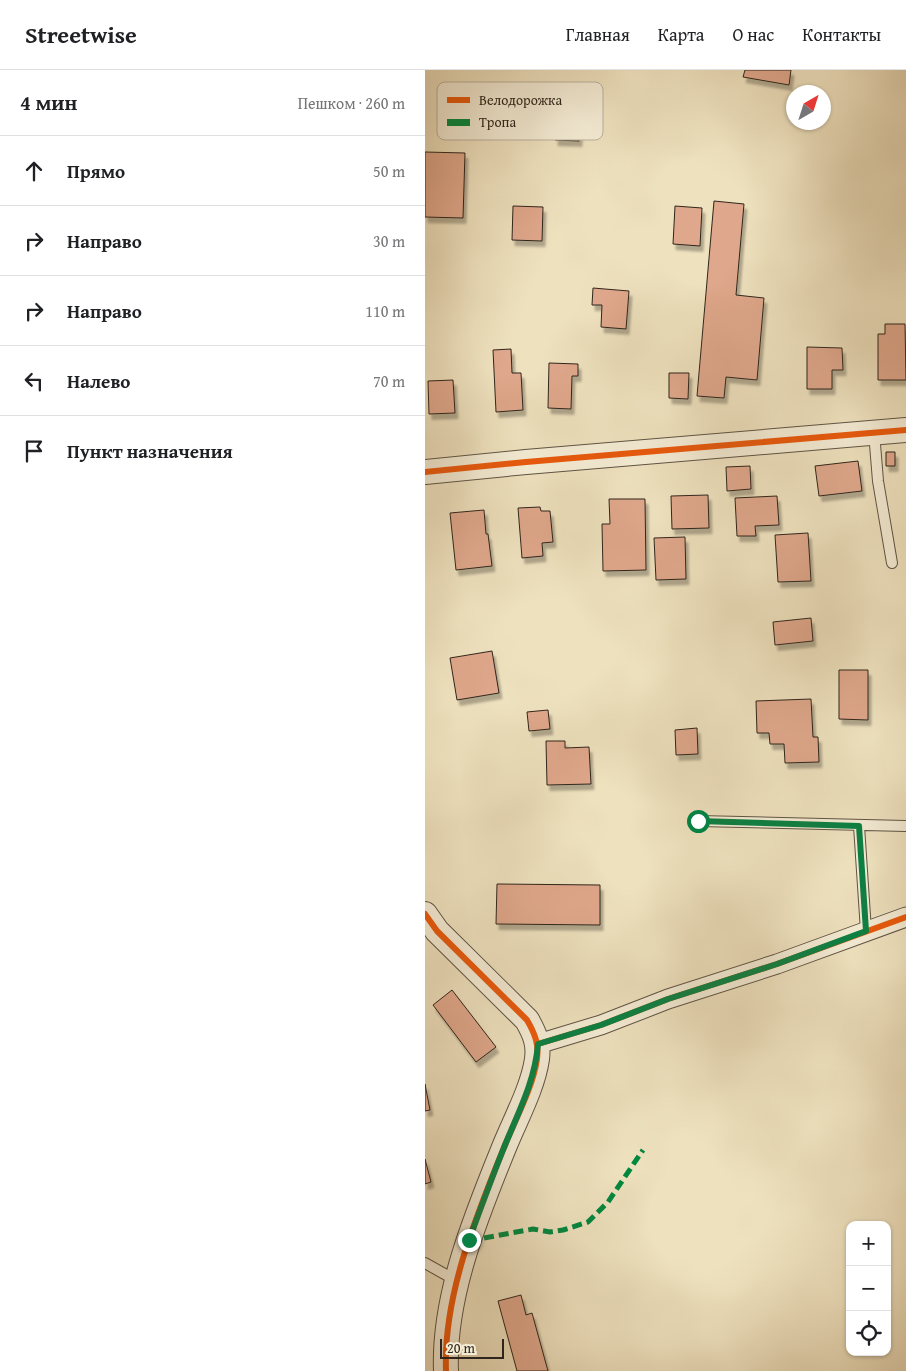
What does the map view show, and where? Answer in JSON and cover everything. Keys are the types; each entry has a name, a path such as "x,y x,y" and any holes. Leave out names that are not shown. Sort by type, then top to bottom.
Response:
{"street":[{"path":"425,472 906,430"},
{"path":"425,914 437,931 527,1020 538,1044 537,1061 532,1080 489,1185 469,1240 449,1320 446,1371"},
{"path":"538,1044 601,1025 668,999 777,964 906,917"}],"lane":[{"path":"874,432 878,481 892,563"},
{"path":"698,821 906,826"},
{"path":"859,826 866,931"},
{"path":"425,1263 458,1282"}],"building":[{"path":"745,70 791,70 789,85 743,77"},
{"path":"425,152 465,153 463,218 425,217"},
{"path":"714,201 744,204 736,295 764,298 757,380 726,377 724,398 697,396"},
{"path":"513,206 543,207 542,241 512,240"},
{"path":"675,206 702,208 700,246 673,244"},
{"path":"593,288 629,291 626,329 601,327 602,305 592,305"},
{"path":"885,324 905,324 906,380 878,380 878,334 885,334"},
{"path":"807,347 842,348 843,370 832,370 832,389 807,389"},
{"path":"511,349 512,373 521,373 523,410 496,412 493,350"},
{"path":"549,363 578,364 578,376 572,376 571,409 548,408"},
{"path":"669,373 689,373 688,399 669,398"},
{"path":"453,380 455,413 429,414 428,381"},
{"path":"886,452 895,452 895,466 886,466"},
{"path":"858,461 862,491 819,496 815,466"},
{"path":"750,466 751,489 727,491 726,467"},
{"path":"708,495 709,528 672,529 671,496"},
{"path":"777,496 779,525 755,526 756,536 737,536 735,498"},
{"path":"609,499 645,499 646,570 603,571 602,524 610,524"},
{"path":"540,507 541,511 550,511 553,542 542,543 543,556 522,558 518,508"},
{"path":"484,510 492,566 456,570 450,513"},
{"path":"808,533 811,581 778,582 775,535"},
{"path":"685,537 686,579 656,580 654,538"},
{"path":"811,618 813,641 775,645 773,622"},
{"path":"492,651 499,693 457,700 450,658"},
{"path":"839,670 868,670 868,720 839,719"},
{"path":"811,699 813,737 818,737 819,762 785,763 784,744 770,744 769,733 757,733 756,701"},
{"path":"548,710 550,729 529,731 527,712"},
{"path":"697,728 698,754 676,755 675,730"},
{"path":"546,741 565,741 565,748 589,747 591,784 547,785"},
{"path":"497,884 600,885 600,925 496,924"},
{"path":"452,990 496,1047 476,1062 433,1005"},
{"path":"425,1084 430,1110 425,1111"},
{"path":"425,1159 431,1182 425,1184"},
{"path":"521,1295 526,1315 532,1313 548,1371 517,1371 498,1301"}],"marked path":[{"path":"484,1238 533,1229 550,1232 588,1222 608,1202 643,1150"}],"cycle path":[{"path":"425,472 906,430"},
{"path":"425,914 437,931 527,1020 537,1044 535,1070 528,1091 505,1145 464,1255 450,1313 446,1371"},
{"path":"538,1044 601,1025 668,999 777,964 906,917"}],"route":[{"path":"469,1240 532,1080 537,1061 538,1044 601,1025 668,999 777,964 866,931 863,912 859,826 698,821"}]}
